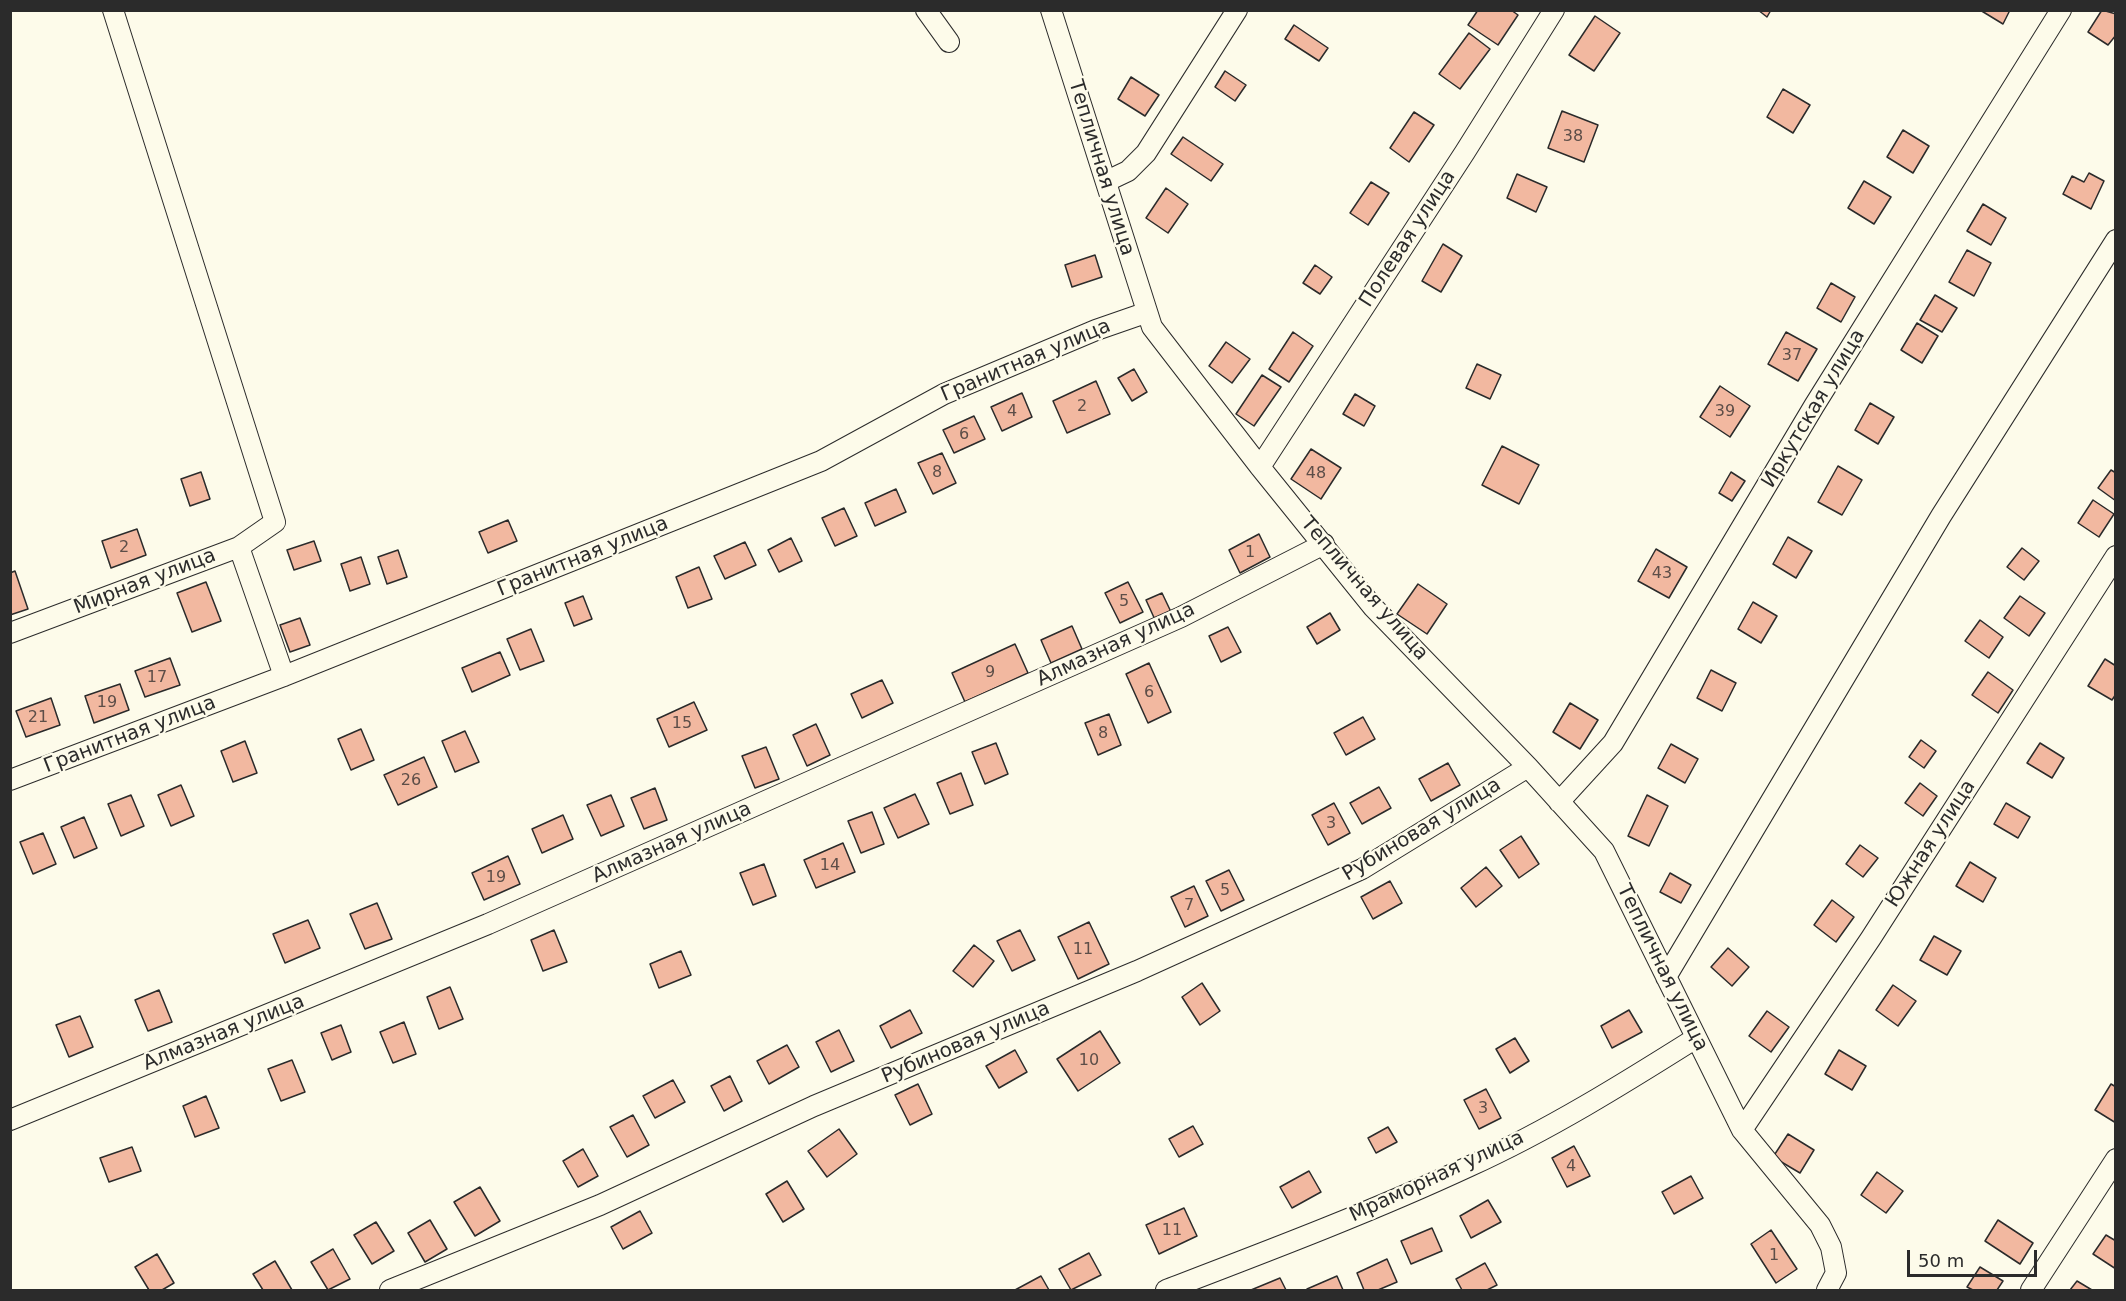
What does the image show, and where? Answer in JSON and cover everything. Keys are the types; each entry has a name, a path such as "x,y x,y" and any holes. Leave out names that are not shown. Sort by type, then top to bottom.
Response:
{"street":[{"name":"Мирная улица","path":"10,633 239,547 275,522 113,10"},
{"path":"926,10 949,42"},
{"name":"Тепличная улица","path":"1051,10 1107,181 1145,313 1152,327 1260,467 1373,607 1528,767 1604,851 1742,1130 1820,1225 1832,1247 1836,1273 1827,1290"},
{"path":"1107,181 1128,171 1146,153 1237,10"},
{"name":"Полевая улица","path":"1260,467 1466,152 1554,10"},
{"name":"Иркутская улица","path":"1559,802 1613,743 1814,406 2061,10"},
{"path":"1666,977 1941,516 2115,240"},
{"name":"Гранитная улица","path":"10,780 284,676 821,461 944,394 1096,330 1145,313"},
{"name":"Алмазная улица","path":"10,1120 499,919 1138,636 1324,544"},
{"path":"239,547 284,676"},
{"name":"Южная улица","path":"1742,1130 1877,928 2115,556"},
{"name":"Рубиновая улица","path":"390,1290 600,1205 814,1106 1137,970 1362,869 1528,767"},
{"name":"Мраморная улица","path":"1166,1290 1311,1234 1471,1166 1603,1096 1696,1038"},
{"path":"2031,1290 2115,1159"}],"building":[{"path":"1478,10 1511,10 1518,15 1498,45 1468,25"},
{"path":"1758,10 1771,10 1767,17"},
{"path":"1980,10 2010,10 2003,24"},
{"path":"2102,10 2116,14 2116,35 2108,45 2088,32"},
{"path":"1595,16 1620,33 1594,71 1569,55"},
{"path":"1294,25 1328,48 1319,61 1285,39"},
{"path":"1469,33 1490,49 1460,89 1439,74"},
{"path":"1225,71 1246,85 1235,101 1215,87"},
{"path":"1131,77 1159,95 1145,116 1118,99"},
{"path":"1783,89 1810,105 1793,133 1767,117"},
{"path":"1562,111 1598,125 1584,162 1548,148"},
{"path":"1414,112 1434,125 1409,162 1390,148"},
{"path":"1903,130 1929,146 1913,173 1887,157"},
{"path":"1183,137 1223,164 1211,181 1171,154"},
{"path":"2089,173 2104,181 2091,209 2063,194 2072,176 2084,182"},
{"path":"1517,174 1547,187 1536,212 1507,198"},
{"path":"1864,181 1891,197 1874,224 1848,208"},
{"path":"1371,182 1389,193 1368,225 1350,213"},
{"path":"1166,188 1188,204 1168,233 1146,218"},
{"path":"1983,204 2006,218 1991,245 1967,231"},
{"path":"1443,244 1462,256 1441,292 1422,281"},
{"path":"1967,250 1991,263 1974,296 1949,282"},
{"path":"1095,255 1102,277 1072,287 1065,265"},
{"path":"1315,265 1332,277 1320,294 1303,283"},
{"path":"1831,283 1855,297 1841,322 1817,308"},
{"path":"1935,295 1957,308 1942,332 1920,320"},
{"path":"1917,323 1938,336 1922,363 1901,350"},
{"path":"1293,332 1313,346 1289,382 1269,369"},
{"path":"1786,332 1817,349 1798,381 1768,364"},
{"path":"1226,342 1250,359 1232,383 1209,366"},
{"path":"1477,364 1501,375 1490,399 1466,388"},
{"path":"1134,369 1147,392 1132,401 1118,378"},
{"path":"1262,375 1281,387 1254,426 1236,414"},
{"path":"1096,381 1110,414 1067,433 1053,401"},
{"path":"1720,386 1750,406 1730,437 1700,417"},
{"path":"1022,393 1032,417 1002,431 991,407"},
{"path":"1355,394 1375,406 1364,426 1343,414"},
{"path":"1870,403 1894,417 1878,444 1855,430"},
{"path":"974,416 985,439 954,453 943,430"},
{"path":"1502,446 1539,465 1519,504 1482,485"},
{"path":"1311,449 1341,468 1321,499 1291,479"},
{"path":"942,453 956,483 933,494 918,463"},
{"path":"1838,466 1862,480 1842,515 1818,502"},
{"path":"2111,470 2116,473 2116,501 2098,488"},
{"path":"201,472 210,499 190,506 181,479"},
{"path":"1731,472 1745,481 1732,501 1719,493"},
{"path":"896,489 906,512 875,526 865,503"},
{"path":"2093,500 2114,514 2099,537 2078,523"},
{"path":"844,508 857,536 835,546 822,518"},
{"path":"508,520 517,541 488,553 479,532"},
{"path":"137,529 146,555 111,568 102,541"},
{"path":"1259,534 1270,557 1240,573 1229,550"},
{"path":"1788,537 1812,551 1796,578 1773,564"},
{"path":"791,538 802,561 779,572 768,550"},
{"path":"314,541 321,561 294,570 287,550"},
{"path":"745,542 756,565 725,579 714,556"},
{"path":"2022,548 2039,561 2024,580 2007,567"},
{"path":"1656,549 1687,567 1669,598 1638,581"},
{"path":"398,550 407,577 387,584 378,557"},
{"path":"361,557 370,584 350,591 341,564"},
{"path":"699,567 712,599 688,608 676,577"},
{"path":"15,571 28,609 10,615 10,573"},
{"path":"206,582 221,621 192,632 177,593"},
{"path":"1128,582 1143,612 1120,623 1105,593"},
{"path":"1418,584 1447,604 1427,634 1397,614"},
{"path":"1162,593 1172,614 1156,622 1146,600"},
{"path":"583,596 592,619 574,626 565,603"},
{"path":"2020,596 2045,613 2029,636 2004,618"},
{"path":"1753,602 1777,616 1761,643 1738,629"},
{"path":"1330,613 1340,630 1317,644 1307,627"},
{"path":"300,618 310,645 290,652 280,625"},
{"path":"1980,620 2003,637 1989,658 1965,641"},
{"path":"1072,626 1082,649 1051,663 1041,640"},
{"path":"1228,627 1241,652 1221,662 1209,636"},
{"path":"531,629 544,661 520,670 507,639"},
{"path":"1015,644 1028,673 965,702 952,673"},
{"path":"500,652 510,675 472,692 462,668"},
{"path":"170,658 180,685 145,697 135,671"},
{"path":"2105,659 2116,666 2116,694 2112,700 2088,686"},
{"path":"1149,663 1171,712 1148,723 1126,674"},
{"path":"1711,670 1736,683 1722,711 1697,698"},
{"path":"1988,672 2013,690 1998,713 1972,695"},
{"path":"882,680 893,703 862,718 851,694"},
{"path":"120,684 129,710 94,723 85,696"},
{"path":"51,698 60,725 26,737 16,711"},
{"path":"694,702 707,730 669,747 657,719"},
{"path":"1570,703 1598,720 1580,749 1553,732"},
{"path":"1109,714 1121,745 1098,755 1085,723"},
{"path":"1363,717 1375,739 1346,755 1334,733"},
{"path":"816,724 830,755 807,766 793,735"},
{"path":"361,729 374,760 351,770 338,739"},
{"path":"465,731 479,762 455,772 442,741"},
{"path":"1921,740 1936,751 1924,768 1909,757"},
{"path":"245,741 257,773 233,782 221,751"},
{"path":"996,743 1008,774 985,784 972,752"},
{"path":"2040,743 2064,758 2052,778 2027,763"},
{"path":"1671,744 1698,759 1685,783 1658,768"},
{"path":"766,747 779,779 755,788 742,756"},
{"path":"424,757 437,787 398,805 384,775"},
{"path":"1448,763 1460,785 1431,801 1419,779"},
{"path":"961,773 973,805 950,814 937,783"},
{"path":"1920,783 1937,796 1923,816 1905,803"},
{"path":"181,785 194,816 171,826 158,795"},
{"path":"1379,787 1391,808 1362,824 1350,803"},
{"path":"655,788 667,820 644,829 631,798"},
{"path":"915,794 929,824 898,838 884,808"},
{"path":"131,795 144,826 121,836 108,804"},
{"path":"611,795 624,826 601,836 587,805"},
{"path":"1647,795 1668,806 1649,846 1628,836"},
{"path":"1334,803 1350,833 1328,845 1312,815"},
{"path":"2006,803 2030,817 2018,838 1994,824"},
{"path":"872,812 884,844 861,853 848,821"},
{"path":"563,815 573,839 542,853 532,829"},
{"path":"84,817 97,848 74,858 61,827"},
{"path":"43,833 56,864 33,874 20,842"},
{"path":"1521,836 1539,864 1519,878 1500,850"},
{"path":"843,843 855,872 816,888 804,860"},
{"path":"1860,845 1878,858 1863,877 1846,864"},
{"path":"508,856 520,884 484,900 472,873"},
{"path":"1970,862 1996,878 1983,902 1956,886"},
{"path":"764,864 776,896 753,905 740,873"},
{"path":"1486,867 1502,886 1476,907 1461,888"},
{"path":"1229,870 1244,900 1221,911 1206,881"},
{"path":"1670,873 1691,885 1681,903 1660,892"},
{"path":"1390,881 1402,903 1373,919 1361,897"},
{"path":"1194,886 1208,916 1185,927 1171,897"},
{"path":"1832,900 1854,917 1836,942 1814,925"},
{"path":"377,903 392,939 365,949 350,914"},
{"path":"308,920 320,948 285,963 273,934"},
{"path":"1089,922 1109,964 1078,979 1058,937"},
{"path":"554,930 567,962 543,971 531,940"},
{"path":"1020,930 1035,960 1012,971 997,941"},
{"path":"1934,936 1961,951 1947,975 1920,960"},
{"path":"974,945 994,961 973,987 953,971"},
{"path":"1728,948 1749,967 1732,986 1711,967"},
{"path":"681,951 691,975 659,988 650,964"},
{"path":"1202,983 1220,1011 1200,1025 1182,997"},
{"path":"1893,985 1916,1001 1898,1026 1876,1010"},
{"path":"450,987 463,1019 439,1029 427,997"},
{"path":"159,990 172,1022 148,1031 135,1000"},
{"path":"910,1010 922,1033 891,1048 880,1026"},
{"path":"1629,1010 1642,1032 1612,1048 1601,1026"},
{"path":"1767,1011 1789,1027 1771,1052 1749,1036"},
{"path":"80,1016 93,1047 69,1057 56,1025"},
{"path":"404,1022 416,1054 393,1063 380,1032"},
{"path":"341,1025 351,1052 332,1060 321,1033"},
{"path":"839,1030 854,1061 831,1072 816,1042"},
{"path":"1100,1031 1120,1063 1078,1091 1057,1059"},
{"path":"1515,1038 1529,1061 1510,1073 1496,1049"},
{"path":"787,1045 799,1067 769,1084 757,1061"},
{"path":"1015,1050 1027,1072 999,1088 986,1066"},
{"path":"1839,1050 1866,1066 1852,1090 1825,1074"},
{"path":"292,1060 305,1092 281,1101 268,1069"},
{"path":"730,1076 742,1101 724,1111 711,1086"},
{"path":"673,1080 685,1102 655,1118 643,1096"},
{"path":"918,1084 932,1114 910,1125 895,1095"},
{"path":"2111,1084 2116,1087 2116,1123 2095,1110"},
{"path":"1486,1089 1501,1118 1479,1129 1464,1100"},
{"path":"206,1096 219,1128 195,1137 183,1106"},
{"path":"633,1115 649,1145 627,1157 610,1127"},
{"path":"1193,1126 1203,1144 1179,1157 1169,1139"},
{"path":"1388,1127 1397,1142 1376,1153 1368,1138"},
{"path":"839,1129 857,1154 827,1177 808,1151"},
{"path":"1788,1134 1814,1150 1800,1173 1773,1157"},
{"path":"1574,1146 1590,1176 1567,1187 1552,1158"},
{"path":"132,1147 141,1171 109,1182 100,1158"},
{"path":"583,1149 598,1176 578,1187 563,1161"},
{"path":"1309,1171 1321,1192 1292,1208 1280,1187"},
{"path":"1877,1172 1903,1191 1886,1213 1861,1195"},
{"path":"1691,1176 1703,1198 1674,1214 1662,1192"},
{"path":"787,1181 804,1209 783,1222 766,1194"},
{"path":"480,1187 500,1221 475,1236 454,1202"},
{"path":"1488,1200 1501,1222 1471,1238 1460,1216"},
{"path":"1184,1208 1197,1236 1159,1254 1146,1225"},
{"path":"640,1211 652,1233 623,1249 611,1227"},
{"path":"430,1220 447,1249 425,1262 408,1233"},
{"path":"1998,1220 2033,1243 2020,1264 1985,1241"},
{"path":"376,1222 394,1251 372,1264 354,1235"},
{"path":"1432,1228 1442,1251 1411,1264 1401,1241"},
{"path":"1771,1230 1797,1269 1776,1283 1751,1244"},
{"path":"2106,1235 2116,1241 2116,1269 2093,1254"},
{"path":"333,1249 350,1279 328,1290 311,1262"},
{"path":"1089,1253 1101,1275 1071,1290 1059,1269"},
{"path":"157,1254 174,1283 162,1290 149,1290 135,1267"},
{"path":"1387,1259 1397,1282 1378,1290 1364,1290 1357,1273"},
{"path":"275,1261 292,1290 263,1290 253,1274"},
{"path":"1485,1263 1497,1285 1487,1290 1462,1290 1456,1279"},
{"path":"1980,1267 2003,1281 1997,1290 1973,1290 1967,1287"},
{"path":"1041,1276 1049,1290 1015,1290"},
{"path":"1337,1276 1343,1290 1307,1290 1307,1289"},
{"path":"1280,1278 1286,1290 1251,1290"},
{"path":"2077,1281 2092,1290 2070,1290"}]}
